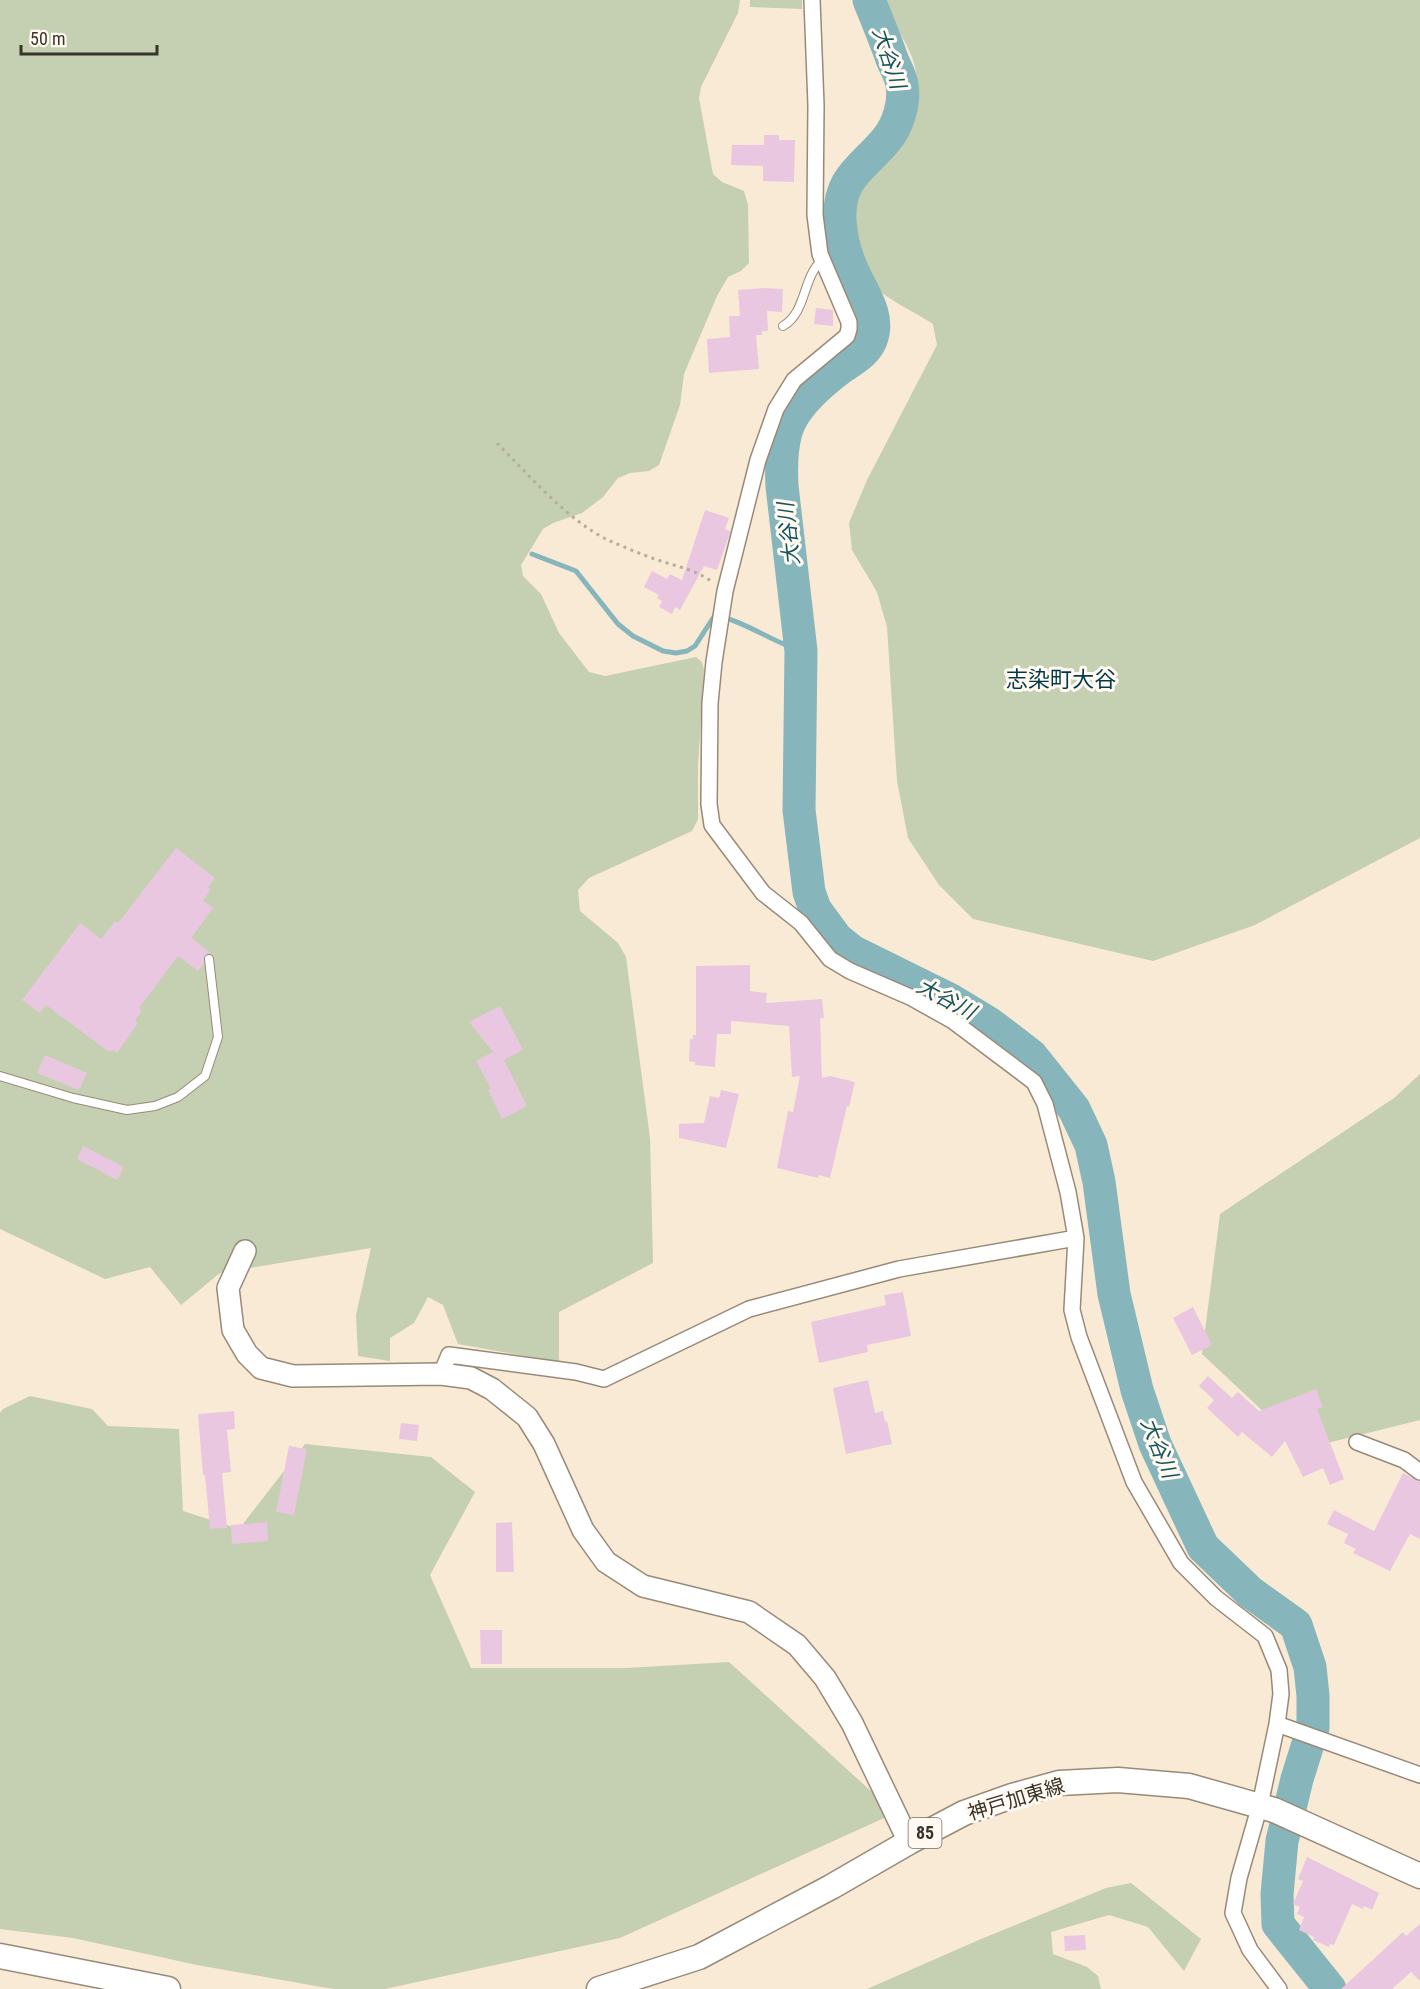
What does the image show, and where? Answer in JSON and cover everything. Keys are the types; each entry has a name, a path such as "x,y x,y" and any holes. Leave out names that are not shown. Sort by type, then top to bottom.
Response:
{"main road":[{"name":"神戸加東線","path":"599,1989 699,1957 964,1813 1059,1783 1118,1780 1189,1786 1267,1807 1420,1876"},
{"path":"0,1956 168,1989"}],"street":[{"path":"812,0 816,105 815,215 820,254 849,322 849,329 847,336 794,380 776,409 758,460 725,591 714,662 710,703 709,804 712,825 763,893 801,923 830,959 850,971 910,997 953,1021 1034,1082 1047,1115 1068,1192 1076,1238 1072,1310 1079,1337 1134,1482 1181,1563 1216,1598 1265,1636 1280,1670 1283,1726 1267,1807 1239,1878 1233,1913 1250,1950 1279,1989"},
{"path":"441,1374 449,1355 576,1372 604,1378 749,1310 899,1269 1076,1238"},
{"path":"245,1251 228,1288 233,1330 247,1354 261,1368 293,1377 441,1374 471,1378 492,1389 527,1417 544,1444 583,1530 606,1562 643,1586 749,1612 797,1645 825,1678 852,1723 909,1842"},
{"path":"1357,1442 1404,1460 1420,1472"},
{"path":"1283,1726 1420,1775"}],"lane":[{"path":"783,326 792,321 812,274 822,260"},
{"path":"0,1076 73,1098 127,1110 155,1106 178,1097 206,1076 218,1037 209,959"}],"path":[{"path":"497,443 549,496 605,538 644,555 685,568 707,578 725,591"}],"green space":[{"path":"0,0 740,0 738,13 701,87 699,98 713,174 722,182 744,191 748,205 749,263 741,271 728,277 717,296 684,374 680,405 659,465 649,471 630,473 618,478 603,497 582,513 543,529 521,565 523,576 541,594 559,633 589,672 605,676 696,657 702,662 704,670 698,766 698,819 692,831 589,878 578,890 580,911 618,943 626,957 650,1138 653,1263 559,1312 559,1362 458,1344 443,1305 428,1297 414,1323 390,1338 390,1361 358,1356 356,1315 371,1248 220,1273 181,1305 150,1267 105,1279 0,1229"},
{"path":"750,0 802,0 802,9 750,7"},
{"path":"881,0 1420,0 1420,838 1255,925 1153,961 973,919 939,885 908,838 897,781 887,627 877,592 852,550 849,523 867,480 937,345 933,324 889,298 870,282 863,271 849,227 853,196 869,171 892,151 904,136 913,117 917,97 917,82 912,57"},
{"path":"1420,1074 1420,1420 1303,1449 1202,1354 1220,1214 1394,1098"},
{"path":"30,1396 92,1409 108,1426 179,1429 183,1511 239,1529 305,1444 431,1457 475,1492 430,1575 471,1668 626,1668 729,1662 895,1813 620,1938 385,1989 321,1987 197,1965 73,1938 0,1929 0,1413 3,1409"},
{"path":"1131,1883 1201,1939 1184,1971 1148,1927 1109,1915 1051,1932 1053,1954 1087,1967 1098,1976 1101,1989 867,1989 1106,1888"}],"building":[{"path":"764,135 779,135 779,140 795,140 794,182 763,181 763,166 731,165 732,145 764,145"},
{"path":"783,289 782,312 767,311 768,331 762,331 762,335 756,335 759,369 709,373 707,339 730,337 729,316 740,316 738,290"},
{"path":"816,308 833,310 833,326 814,324"},
{"path":"705,510 729,518 725,529 730,533 717,570 704,566 680,610 675,607 672,614 659,607 662,601 657,598 659,595 644,587 652,571 667,579 670,574 682,580"},
{"path":"176,848 215,878 208,887 211,889 203,901 213,908 191,938 211,953 204,956 204,964 198,971 178,956 139,1008 142,1011 135,1020 138,1023 117,1053 113,1050 109,1052 46,1005 40,1013 22,1000 80,923 101,939 115,921 118,923"},
{"path":"750,965 750,991 767,993 766,1003 822,999 824,1018 820,1018 822,1078 830,1076 855,1082 830,1178 819,1175 818,1178 777,1168 788,1111 793,1112 800,1076 792,1077 789,1026 731,1021 731,1034 717,1034 715,1067 695,1065 695,1062 689,1061 690,1039 696,1035 696,966"},
{"path":"500,1006 523,1050 504,1060 527,1106 502,1119 488,1090 491,1089 476,1061 493,1052 469,1022"},
{"path":"45,1055 87,1073 79,1090 37,1073"},
{"path":"721,1090 739,1094 726,1148 679,1138 679,1124 704,1123 710,1096 719,1098"},
{"path":"83,1146 124,1167 117,1180 77,1159"},
{"path":"903,1292 911,1336 867,1345 868,1352 819,1363 811,1322 886,1305 884,1295"},
{"path":"1193,1307 1212,1345 1192,1355 1173,1318"},
{"path":"1208,1376 1232,1398 1238,1392 1259,1411 1316,1389 1323,1407 1317,1409 1344,1479 1330,1485 1323,1468 1303,1477 1285,1441 1272,1457 1242,1432 1238,1437 1207,1408 1214,1400 1199,1386"},
{"path":"868,1380 875,1413 883,1411 892,1444 846,1454 833,1388"},
{"path":"234,1411 235,1429 227,1430 231,1472 222,1473 227,1528 210,1529 198,1414"},
{"path":"401,1423 419,1425 417,1441 399,1439"},
{"path":"289,1446 307,1449 294,1515 276,1512"},
{"path":"1403,1473 1420,1482 1420,1539 1410,1534 1390,1571 1353,1553 1356,1549 1344,1543 1348,1534 1327,1524 1334,1510 1374,1531"},
{"path":"267,1522 268,1541 232,1544 231,1525"},
{"path":"512,1522 514,1572 496,1572 496,1523"},
{"path":"480,1630 502,1630 502,1664 481,1664"},
{"path":"1307,1857 1379,1893 1372,1910 1352,1904 1334,1945 1330,1944 1329,1947 1299,1930 1304,1917 1297,1914 1300,1907 1293,1904 1303,1881 1298,1879"},
{"path":"1420,1924 1420,1981 1411,1972 1392,1989 1341,1989 1403,1932 1406,1936"},
{"path":"1085,1935 1086,1950 1065,1951 1064,1936"}],"waterway":[{"name":"大谷川","path":"869,0 900,78 903,92 900,114 894,128 886,140 854,174 843,193 840,205 840,226 844,248 868,301 874,330 866,349 833,374 801,405 786,432 782,459 782,486 801,651 799,810 809,892 815,909 837,939 852,951 951,1000 989,1023 1031,1055 1074,1109 1091,1145 1099,1182 1114,1294 1137,1390 1155,1444 1203,1547 1250,1592 1296,1625 1310,1667 1313,1728 1297,1779 1282,1841 1277,1894 1278,1924 1330,1989"},
{"path":"532,554 576,571 618,624 633,636 663,651 676,653 687,651 695,646 715,615 737,622 801,651"}],"district":[{"name":"志染町大谷","path":"1061,679"}]}
